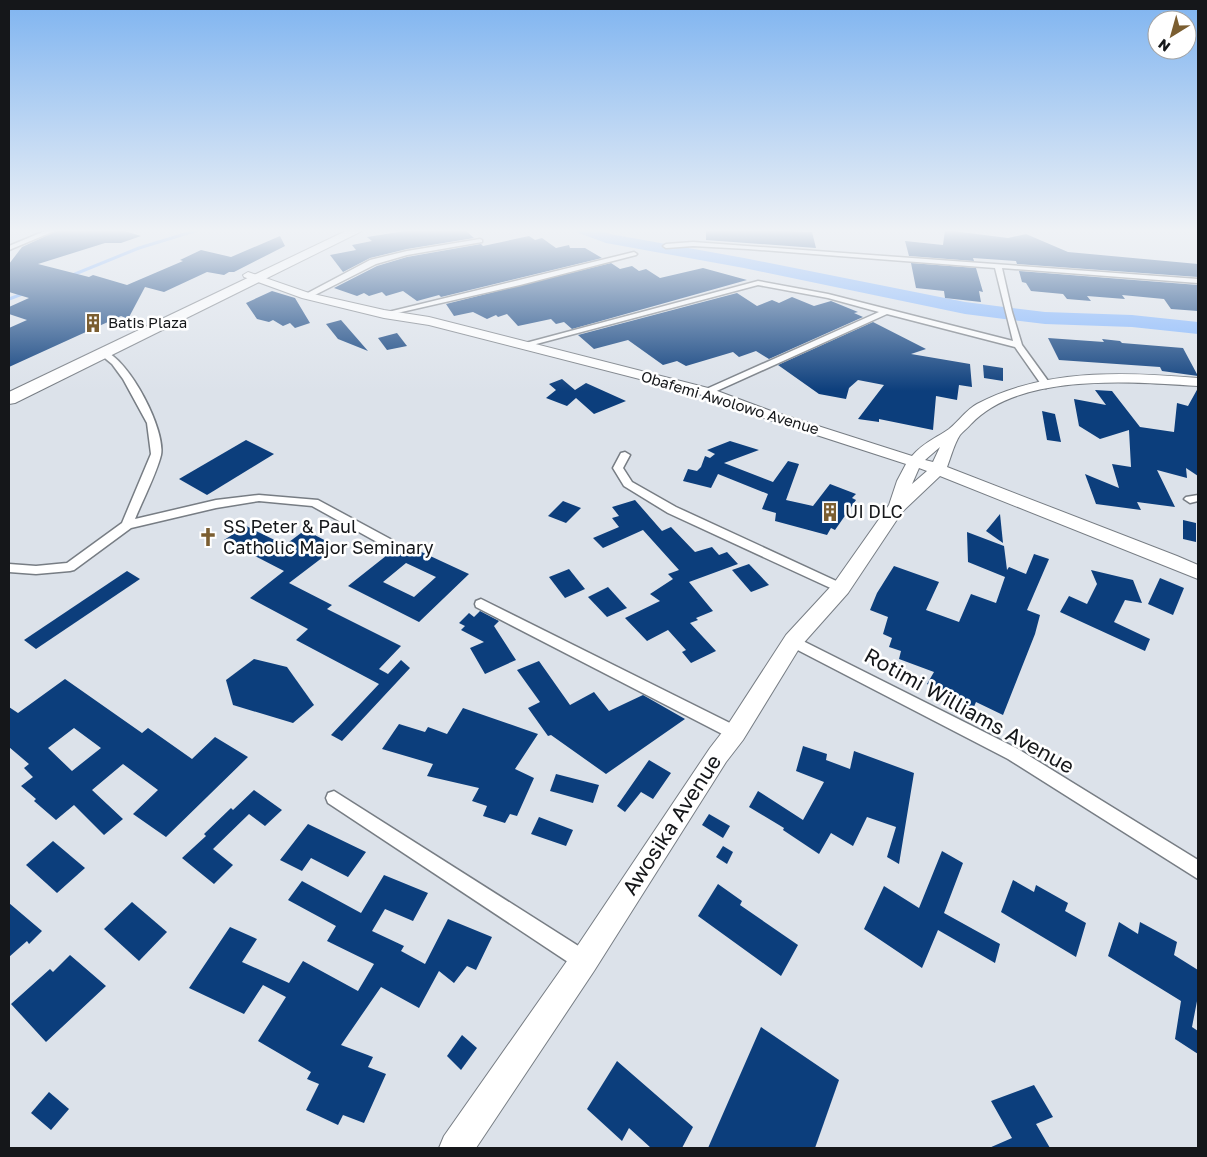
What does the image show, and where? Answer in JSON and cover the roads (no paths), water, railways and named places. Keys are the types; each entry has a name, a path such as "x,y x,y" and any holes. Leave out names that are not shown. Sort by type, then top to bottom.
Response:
{"highway":[{"path":"9,389 241,283"},
{"path":"9,399 104,354 242,283"}],"street":[{"name":"Obafemi Awolowo Avenue","path":"270,283 306,296 384,314 429,321 707,392 766,414 938,469 1171,560 1198,573"},
{"path":"306,296 332,283"},
{"path":"384,314 520,283"},
{"path":"522,345 758,283 828,296 1018,345"},
{"path":"1002,283 1018,345 1046,385"},
{"path":"707,392 887,311"},
{"path":"104,354 115,362 127,378 152,423 156,454 127,525"},
{"path":"915,461 928,448 954,432 980,408 1027,390 1092,378 1116,377 1198,382"},
{"path":"938,469 951,443 954,432"},
{"path":"625,455 618,468 628,484 672,510 842,588"},
{"name":"Awosika Avenue","path":"456,1148 584,961 702,779 735,733 793,641 842,588 896,508 915,461"},
{"name":"Awosika Avenue","path":"896,508 938,469"},
{"path":"9,568 36,570 70,567 127,525 216,504 259,498 314,503 390,544"},
{"path":"481,604 735,733"},
{"name":"Rotimi Williams Avenue","path":"793,641 1013,754 1198,870"},
{"path":"334,798 584,961"}],"waterway":[{"path":"842,283 965,308 1045,318 1132,321 1198,328"},
{"path":"9,299 25,293"}],"place":[{"name":"Batis Plaza","path":"93,323"},
{"name":"UI DLC","path":"830,512"},
{"name":"SS Peter & Paul Catholic Major Seminary","path":"208,537"}]}
